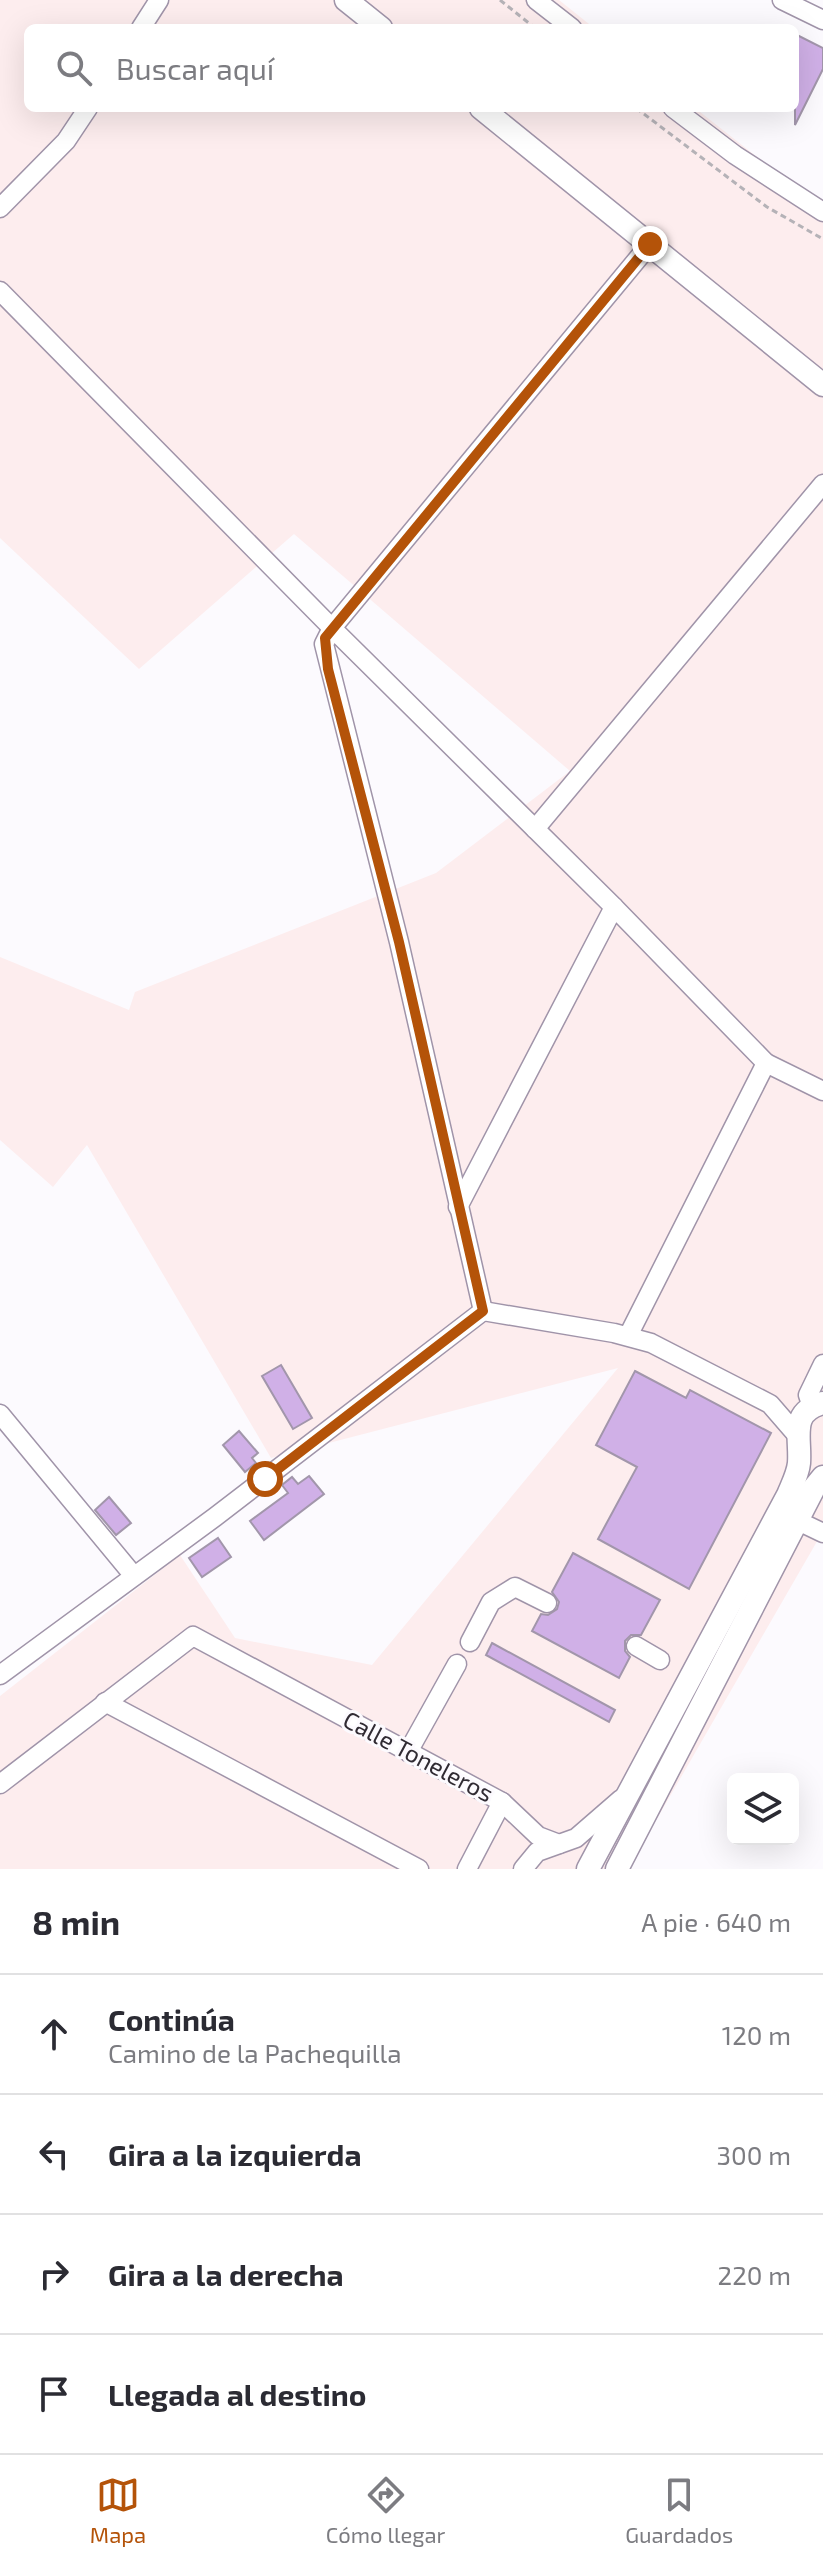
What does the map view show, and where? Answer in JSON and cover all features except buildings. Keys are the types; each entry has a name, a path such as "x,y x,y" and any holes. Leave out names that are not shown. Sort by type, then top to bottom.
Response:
{"main road":[{"path":"346,0 376,24"},
{"path":"486,112 823,385"},
{"path":"587,1869 788,1495 799,1466 797,1441 809,1404"},
{"path":"797,1441 807,1460 823,1467"},
{"path":"617,1869 823,1477"}],"street":[{"path":"144,24 159,0"},
{"path":"536,0 567,24"},
{"path":"782,0 823,20"},
{"path":"0,208 66,141 85,112"},
{"path":"678,112 735,155 823,212"},
{"path":"483,1311 399,942 324,644 332,628 650,244"},
{"path":"0,291 766,1063 823,1091"},
{"path":"535,829 823,484"},
{"path":"458,1207 614,907"},
{"path":"628,1336 766,1063"},
{"path":"0,1675 483,1311 628,1336 662,1348 770,1404 797,1441"},
{"path":"770,1404 809,1404 823,1364"},
{"path":"0,1414 134,1576"},
{"path":"798,1521 823,1533"},
{"path":"470,1642 491,1602 515,1587 547,1603"},
{"name":"Calle Toneleros","path":"105,1702 193,1636 502,1802 538,1836 582,1853 587,1869"},
{"path":"636,1646 660,1660"},
{"path":"408,1752 457,1664"},
{"path":"0,1784 105,1702 419,1869"},
{"path":"523,1869 537,1852 590,1828 629,1792"},
{"path":"467,1869 502,1802"}],"path":[{"path":"500,0 530,24"},
{"path":"641,112 767,207 823,239"}],"shaded area":[{"path":"0,0 559,0 589,24 24,24 24,112 700,112 823,209 823,1531 628,1869 0,1869 0,1696 180,1555 235,1638 372,1665 618,1368 271,1458 87,1145 53,1187 0,1140 0,957 129,1010 135,992 436,873 570,771 294,534 139,669 0,538"}],"route":[{"path":"265,1479 483,1311 399,942 328,669 325,638 650,244"}]}
